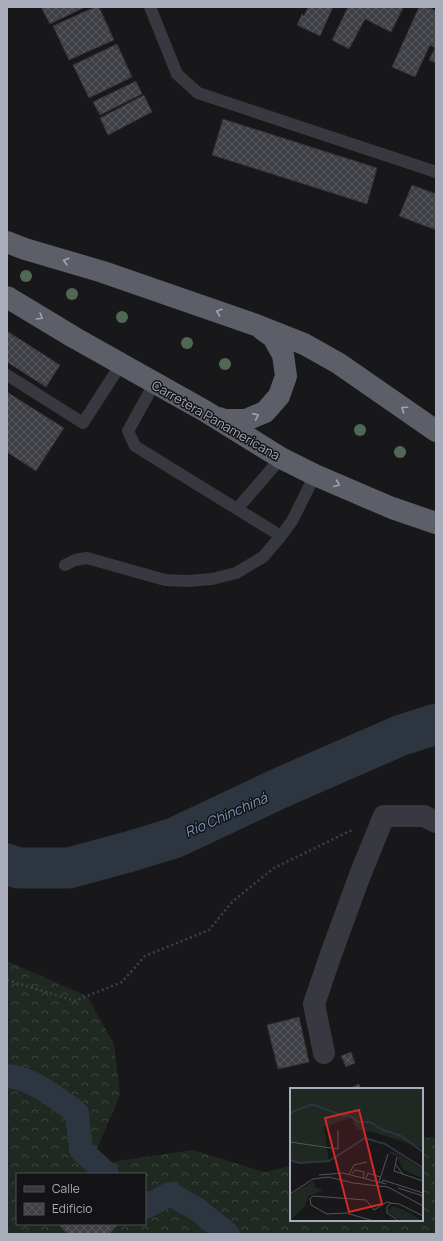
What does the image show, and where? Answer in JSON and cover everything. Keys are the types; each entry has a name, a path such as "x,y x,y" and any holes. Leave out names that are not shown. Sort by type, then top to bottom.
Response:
{"highway":[{"path":"7,242 25,249 103,272 256,325 304,344 338,363 436,432"},
{"name":"Carretera Panamericana","path":"7,296 281,458 392,508 436,523"},
{"path":"205,412 224,420 246,420 265,412 279,396 286,376 283,355 273,337 256,325"}],"street":[{"path":"324,1053 314,1004 360,875 384,816 424,816 436,822"}],"lane":[{"path":"150,7 177,74 198,92 436,172"},
{"path":"7,375 83,423 121,364"},
{"path":"154,384 128,430 135,446 281,536"},
{"path":"237,509 281,458"},
{"path":"65,565 75,560 88,558 165,580 187,581 212,579 236,573 263,557 281,536 292,521 316,475"}],"path":[{"path":"7,980 75,1001 122,982 145,956 209,930 233,901 274,868 338,836 384,816"}],"green space":[{"path":"7,961 87,996 114,1044 120,1095 90,1165 193,1150 264,1172 290,1166 290,1221 423,1221 423,1138 436,1137 436,1234 7,1234"}],"building":[{"path":"41,7 85,7 50,24"},
{"path":"95,7 99,7 114,40 69,60 53,26"},
{"path":"308,7 333,7 320,36 297,25 302,14 304,16"},
{"path":"348,7 403,8 391,32 365,19 349,49 332,40"},
{"path":"419,7 428,7 436,11 436,63 429,60 435,48 430,45 415,77 392,67"},
{"path":"117,44 132,77 89,98 73,65"},
{"path":"136,81 142,94 100,115 93,102"},
{"path":"144,95 152,112 108,135 100,118"},
{"path":"223,119 377,168 367,204 212,155"},
{"path":"412,185 436,194 436,230 399,216"},
{"path":"7,331 60,365 46,387 7,362"},
{"path":"7,392 64,428 36,471 7,452"},
{"path":"299,1017 309,1062 278,1069 267,1025"},
{"path":"351,1052 355,1063 346,1067 341,1056"},
{"path":"359,1084 361,1088 350,1088"},
{"path":"59,1225 118,1225 109,1234 68,1234"}],"waterway":[{"name":"Río Chinchiná","path":"7,864 18,868 69,868 174,838 280,788 399,736 436,724"},
{"path":"7,1076 16,1077 35,1084 77,1113 81,1150 106,1173"},
{"path":"146,1206 170,1194 198,1210 228,1234"}]}
